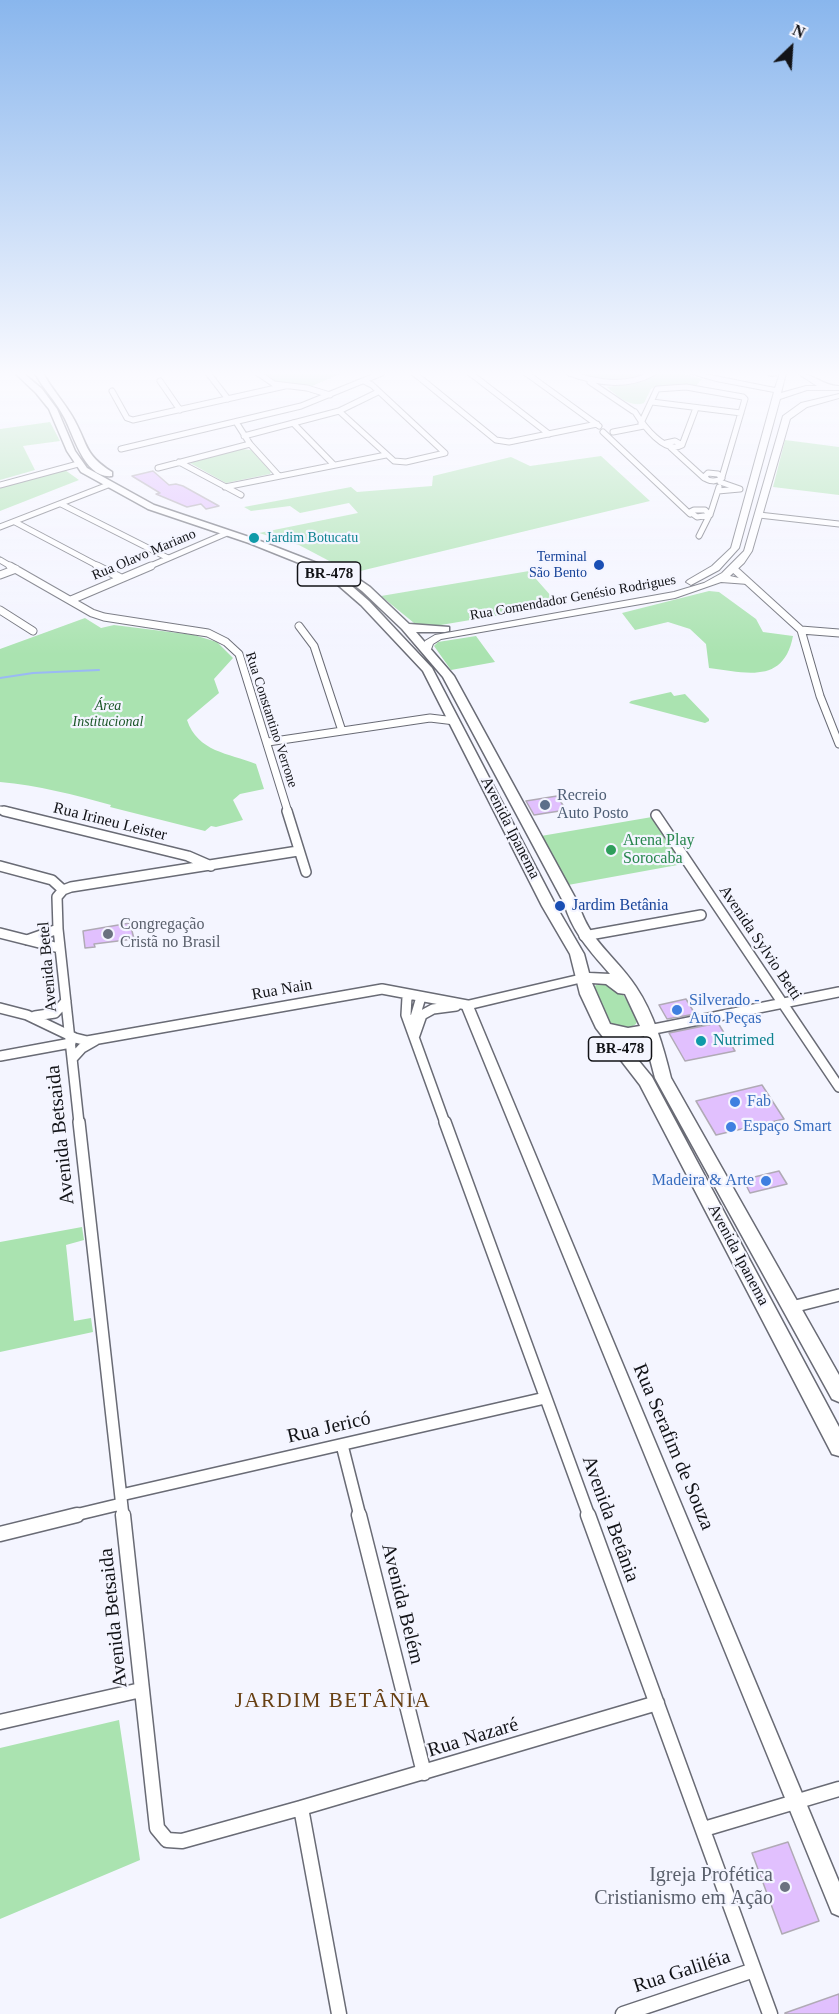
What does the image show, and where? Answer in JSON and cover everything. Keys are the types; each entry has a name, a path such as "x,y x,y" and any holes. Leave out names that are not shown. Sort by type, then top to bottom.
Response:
{"main road":[{"name":"Avenida Ipanema","path":"81,467 108,485 151,507 290,555 318,567 342,582 418,646 448,676 571,903 577,925 597,954 623,980 641,1013 657,1048 663,1078 839,1393"},
{"name":"Avenida Ipanema","path":"101,467 151,499 291,546 320,560 366,589 406,627 418,646 428,670 549,906 577,954 587,994 604,1028 646,1081 839,1447"},
{"path":"748,584 716,575 735,548 757,467"},
{"path":"728,558 727,569 733,572 748,550 772,467"},
{"path":"108,485 119,486 151,499"},
{"path":"216,522 226,528 227,533"},
{"name":"Rua Comendador Genésio Rodrigues","path":"418,646 445,629 674,587 733,572"},
{"name":"Rua Comendador Genésio Rodrigues","path":"418,646 438,637 675,595 716,575"},
{"path":"406,627 445,629"},
{"path":"583,978 602,978 616,982 641,1013"},
{"path":"604,1028 628,1034 649,1030"}],"street":[{"path":"0,483 62,467"},
{"path":"189,467 241,495"},
{"path":"271,467 279,476"},
{"path":"225,486 324,467"},
{"path":"643,467 704,530"},
{"path":"692,467 740,489 718,491"},
{"path":"708,476 725,467"},
{"path":"699,536 704,530 725,467"},
{"path":"708,476 721,480"},
{"path":"708,476 718,491"},
{"path":"0,527 108,485"},
{"path":"61,504 168,558"},
{"path":"681,504 705,510 709,515"},
{"path":"691,515 691,511 712,504"},
{"path":"691,515 699,518 709,515"},
{"path":"759,515 839,524"},
{"path":"15,522 121,578"},
{"name":"Rua Olavo Mariano","path":"71,600 227,533"},
{"name":"Rua Constantino Verrone","path":"0,560 104,617 185,627 208,633 226,642 239,654 268,742 306,872"},
{"path":"0,575 16,568"},
{"path":"733,572 801,630 820,696 839,744"},
{"path":"0,610 33,631"},
{"path":"299,626 314,646 342,731"},
{"path":"801,630 839,633"},
{"path":"268,742 452,714"},
{"path":"430,718 452,714"},
{"name":"Rua Irineu Leister","path":"0,810 188,856 211,866"},
{"name":"Avenida Sylvio Betti","path":"657,814 839,1087"},
{"path":"0,866 52,880 63,890 298,851"},
{"name":"Avenida Betel","path":"63,890 57,897 58,929 70,1040"},
{"path":"584,936 701,915"},
{"path":"27,940 58,929"},
{"path":"0,933 59,948"},
{"name":"Rua Nain","path":"415,1038 416,1021 429,1011 467,1005 583,978"},
{"name":"Rua Nain","path":"0,1056 70,1040 100,1040 382,989 467,1005"},
{"name":"Avenida Betânia","path":"382,989 398,998 415,1038 770,2014"},
{"path":"649,1030 839,992"},
{"path":"406,1015 407,997 416,996"},
{"name":"Avenida Betânia","path":"415,1038 412,1020 416,996"},
{"path":"55,1013 66,1000"},
{"name":"Rua Serafim de Souza","path":"467,1005 839,1906"},
{"path":"0,1008 50,1024 70,1040"},
{"name":"Rua Nain","path":"27,1015 38,1017 62,1012 82,1035 100,1040"},
{"name":"Avenida Betsaida","path":"70,1040 157,1828 167,1840 182,1841 300,1808"},
{"name":"Rua Nain","path":"72,1059 82,1048 100,1040"},
{"path":"792,1307 839,1295"},
{"name":"Rua Jericó","path":"0,1533 121,1499 545,1398"},
{"name":"Avenida Belém","path":"342,1445 424,1773"},
{"path":"0,1722 141,1690"},
{"name":"Rua Nazaré","path":"300,1808 657,1703"},
{"path":"704,1829 839,1789"},
{"path":"300,1808 339,2014"},
{"name":"Rua Galiléia","path":"623,2014 754,1970"}],"green space":[{"path":"0,467 33,467 35,470 0,480"},
{"path":"197,467 266,467 271,472 270,474 226,483"},
{"path":"470,467 613,467 650,501 352,573 299,545 259,533 358,513 349,503 300,513 290,506 251,511 244,507 351,487 357,492 432,486 433,476"},
{"path":"778,467 839,467 839,495 773,487"},
{"path":"65,470 79,480 0,511 0,487"},
{"path":"529,571 559,605 429,627 414,623 381,596"},
{"path":"709,591 719,592 756,619 763,632 793,636 781,662 772,669 750,673 709,668 706,644 690,629 668,622 635,630 622,613"},
{"name":"Área Institucional","path":"85,618 101,628 114,625 194,635 217,642 233,658 214,679 219,693 187,720 198,739 206,745 256,764 264,789 240,794 233,800 243,820 216,827 211,826 205,831 110,807 111,805 70,794 0,782 0,649"},
{"path":"476,636 495,662 451,670 434,646 438,642"},
{"path":"671,692 674,696 685,694 709,721 705,723 629,703"},
{"name":"Arena Play Sorocaba","path":"652,817 683,864 568,885 541,836"},
{"path":"604,983 620,990 638,1018 636,1024 628,1029 608,1023 593,988"},
{"path":"82,1227 84,1240 66,1245 74,1321 91,1318 93,1332 0,1352 0,1242"},
{"path":"119,1720 140,1860 0,1919 0,1748"}],"building":[{"path":"153,471 169,485 183,486 219,506 206,509 201,504 187,507 156,494 160,493 132,476"},
{"name":"Recreio Auto Posto","path":"557,796 566,810 534,815 526,801"},
{"name":"Congregação Cristã no Brasil","path":"130,923 134,939 94,944 95,947 85,948 83,931"},
{"name":"Silverado - Auto Peças","path":"686,999 695,1014 667,1019 659,1005"},
{"name":"Nutrimed","path":"718,1023 735,1051 685,1061 669,1033"},
{"path":"762,1085 784,1119 716,1135 696,1101"},
{"name":"Madeira & Arte","path":"779,1171 787,1184 750,1193 745,1183 746,1179"},
{"name":"Igreja Profética Cristianismo em Ação","path":"788,1842 819,1921 782,1934 752,1853"},
{"path":"839,1994 839,2014 785,2014 785,2013"}],"waterway":[{"path":"0,678 33,673 99,670"}],"place":[{"name":"Jardim Botucatu","path":"254,538"},
{"name":"Terminal São Bento","path":"599,565"},
{"name":"Recreio Auto Posto","path":"545,805"},
{"name":"Arena Play Sorocaba","path":"611,850"},
{"name":"Jardim Betânia","path":"560,906"},
{"name":"Congregação Cristã no Brasil","path":"108,934"},
{"name":"Silverado - Auto Peças","path":"677,1010"},
{"name":"Nutrimed","path":"701,1041"},
{"name":"Fab","path":"735,1102"},
{"name":"Espaço Smart","path":"731,1127"},
{"name":"Madeira & Arte","path":"766,1181"},
{"name":"Igreja Profética Cristianismo em Ação","path":"785,1887"}],"district":[{"name":"JARDIM BETÂNIA","path":"333,1701"}]}
